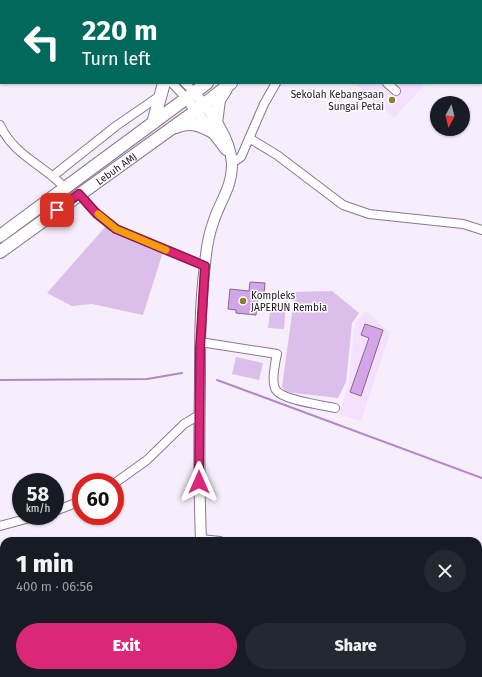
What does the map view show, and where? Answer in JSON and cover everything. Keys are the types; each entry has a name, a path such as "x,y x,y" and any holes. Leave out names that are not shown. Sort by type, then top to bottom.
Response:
{"highway":[{"name":"Lebuh AMJ","path":"0,236 153,123 191,91 204,84"},
{"name":"Lebuh AMJ","path":"0,252 230,84"},
{"path":"166,132 189,123 215,127 219,100 230,84"},
{"path":"153,123 162,89"}],"main road":[{"path":"191,91 200,107 227,141 231,159 230,183 213,223 205,266 200,342 199,415 201,537"}],"street":[{"path":"174,84 191,91"},
{"path":"231,159 241,157 264,104 275,84"},
{"path":"388,84 396,91"},
{"path":"53,176 162,89"},
{"path":"0,125 11,144 27,158 38,164 53,176 65,188"},
{"path":"249,138 277,155 330,197 343,205 369,214 463,224 482,230"},
{"path":"79,194 96,213 116,229 205,266"},
{"path":"200,342 277,354 274,385 279,393 287,397 335,408"},
{"path":"124,477 147,460 184,424 199,415"},
{"path":"0,526 12,523"}],"shaded area":[{"name":"Sekolah Kebangsaan Sungai Petai","path":"355,84 425,84 394,118"},
{"path":"106,226 163,252 143,315 92,304 72,306 47,293"},
{"path":"332,291 359,313 352,323 346,382 338,398 286,392 282,387 295,292"},
{"path":"271,304 286,305 284,329 268,328"},
{"path":"366,311 390,333 361,421 339,414 349,383 355,323"},
{"path":"236,357 263,363 259,380 232,374"}],"building":[{"name":"Kompleks JAPERUN Rembia","path":"250,282 265,283 264,294 258,293 256,315 236,313 236,310 228,309 230,289 249,291"},
{"path":"365,324 383,330 361,396 350,392 369,338 361,335"}],"waterway":[{"path":"0,380 147,379 182,373"},
{"path":"217,380 482,478"}],"slow traffic":[{"path":"98,214 105,222 116,229 166,250"}],"place":[{"name":"Sekolah Kebangsaan Sungai Petai","path":"392,100"},
{"name":"Kompleks JAPERUN Rembia","path":"243,301"}],"route":[{"path":"57,210 79,194 105,222 116,229 205,266 200,348 199,482"}]}
